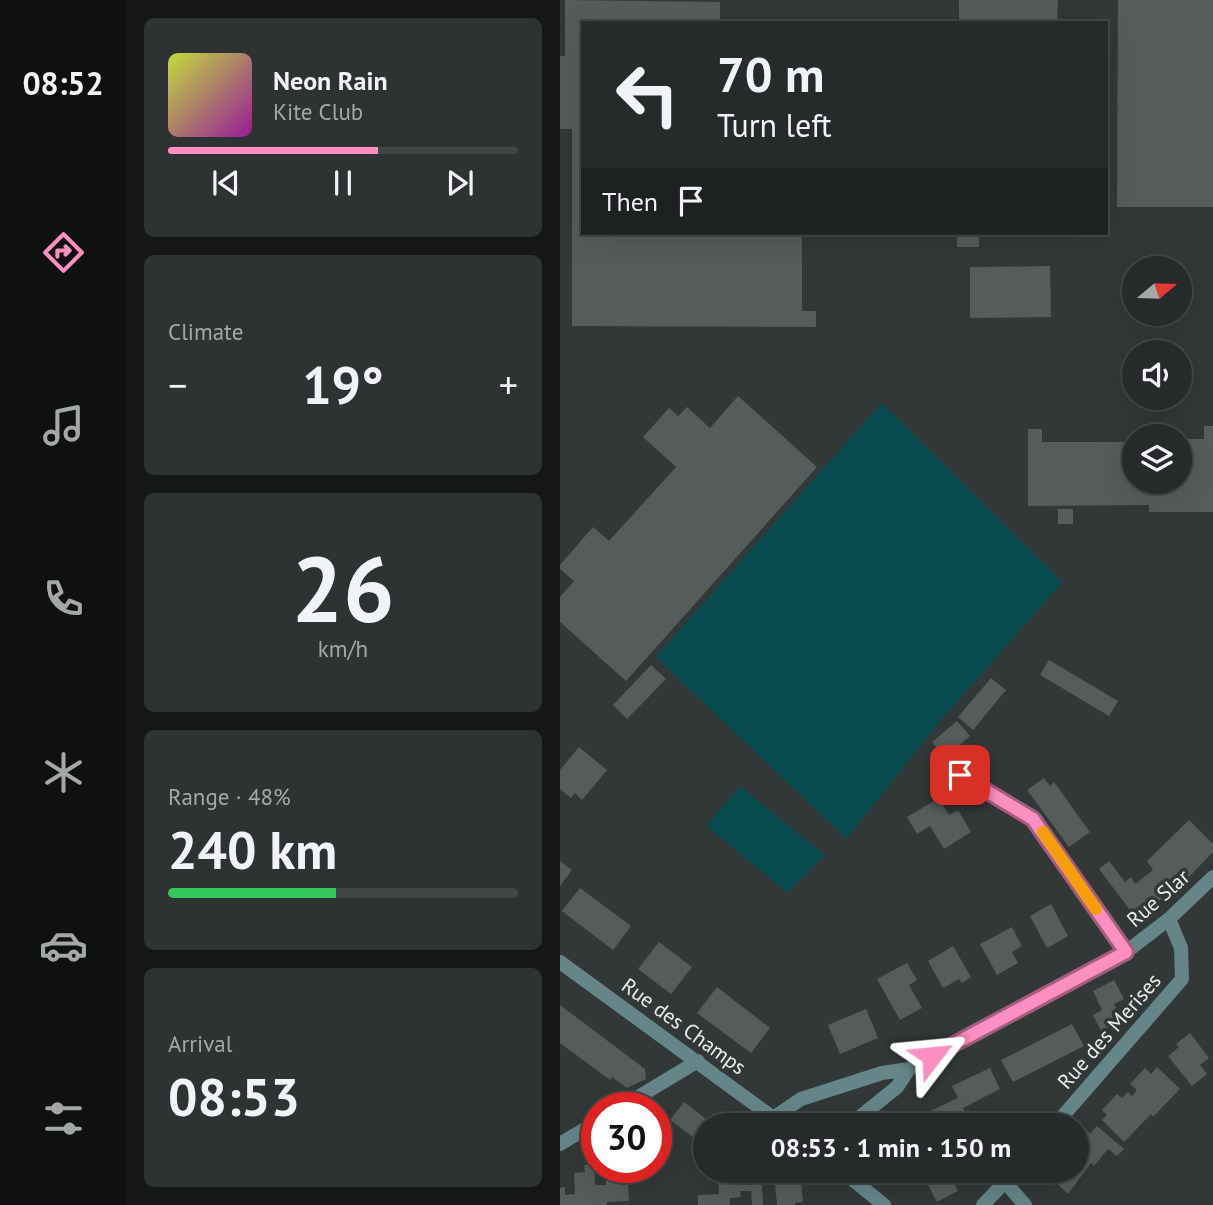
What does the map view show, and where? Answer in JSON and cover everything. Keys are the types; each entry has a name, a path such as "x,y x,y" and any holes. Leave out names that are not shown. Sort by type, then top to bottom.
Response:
{"street":[{"name":"Rue Slar","path":"786,1113 801,1099 882,1073 909,1069 1126,952 1169,919 1213,877"},
{"name":"Rue des Merises","path":"1065,1113 1182,979 1181,948 1169,919"},
{"name":"Rue des Champs","path":"560,962 767,1113"},
{"path":"647,1092 698,1061"},
{"name":"Rue Slar","path":"865,1113 897,1087 909,1069"},
{"path":"560,1144 581,1132"},
{"path":"857,1183 884,1205"},
{"path":"983,1205 1003,1183"},
{"path":"1014,1183 1025,1205"}],"lane":[{"path":"960,775 1033,819 1126,952"}],"shaded area":[{"path":"882,403 1063,582 942,719 847,839 656,657"},
{"path":"740,786 825,855 788,893 707,826"}],"building":[{"path":"565,0 720,2 720,21 581,21 581,235 802,235 802,311 816,311 816,327 572,326 572,129 560,129 560,56 565,56"},
{"path":"959,0 1058,0 1057,21 959,21"},
{"path":"1118,0 1213,0 1213,207 1117,207"},
{"path":"957,235 979,235 979,247 957,247"},
{"path":"1050,266 1051,317 970,318 970,267"},
{"path":"738,396 817,467 626,681 560,622 560,597 574,581 560,569 560,565 593,527 609,541 676,467 643,437 669,408 678,416 687,407 710,428"},
{"path":"1204,426 1213,426 1213,512 1149,512 1149,505 1028,506 1028,429 1042,429 1042,442 1122,442 1122,494 1192,494 1192,439 1204,439"},
{"path":"1058,509 1073,509 1073,524 1058,524"},
{"path":"1049,660 1118,701 1109,716 1040,675"},
{"path":"651,665 666,679 627,719 613,705"},
{"path":"991,678 1006,690 973,730 958,717"},
{"path":"957,721 970,736 945,757 932,742"},
{"path":"579,747 607,770 582,800 575,793 571,798 560,789 560,770"},
{"path":"1044,778 1050,786 1054,782 1090,832 1069,847 1027,790"},
{"path":"939,798 949,815 958,810 971,832 944,849 930,826 917,834 907,817"},
{"path":"1189,820 1213,844 1213,852 1183,883 1136,918 1099,869 1109,861 1125,882 1131,877 1135,884 1153,870 1147,861"},
{"path":"560,861 572,870 560,886"},
{"path":"580,888 631,926 613,950 562,911"},
{"path":"1051,904 1068,936 1047,948 1030,916"},
{"path":"1012,927 1022,946 1012,952 1018,963 997,975 980,944"},
{"path":"659,942 692,967 671,994 638,969"},
{"path":"953,946 971,977 962,983 959,979 943,988 928,961"},
{"path":"907,963 917,980 909,985 922,1008 900,1020 877,979"},
{"path":"1114,980 1124,999 1114,1004 1122,1021 1101,1031 1093,1015 1102,1010 1093,991"},
{"path":"717,987 770,1028 751,1053 697,1013"},
{"path":"560,1005 645,1069 646,1079 627,1088 612,1077 610,1080 560,1043"},
{"path":"866,1009 878,1038 840,1054 828,1025"},
{"path":"1072,1024 1084,1046 1013,1082 1001,1060"},
{"path":"1190,1033 1209,1058 1200,1065 1207,1074 1192,1086 1168,1056 1179,1047 1176,1044"},
{"path":"1157,1067 1180,1089 1124,1142 1102,1120 1107,1115 1102,1110 1117,1094 1122,1098 1128,1092 1132,1096 1137,1090 1130,1084 1145,1068 1151,1074"},
{"path":"990,1068 1000,1089 963,1108 966,1113 926,1113 958,1098 952,1086"},
{"path":"684,1102 698,1113 693,1113 693,1137 672,1121 672,1117"},
{"path":"1097,1126 1124,1149 1117,1156 1108,1149 1094,1166 1091,1163 1089,1166 1090,1134"},
{"path":"581,1172 581,1183 628,1183 629,1201 607,1202 607,1205 560,1205 560,1188 565,1187 565,1195 575,1194 574,1173"},
{"path":"718,1183 762,1183 763,1205 752,1205 751,1191 740,1191 741,1197 730,1198 730,1205 698,1205 698,1195 719,1194"},
{"path":"801,1183 803,1202 777,1205 775,1184"},
{"path":"954,1183 958,1191 937,1202 928,1185"},
{"path":"1056,1183 1076,1183 1068,1194"}],"slow traffic":[{"path":"1043,832 1096,909"}],"route":[{"path":"932,1056 1126,952 1033,819 960,775"}]}
